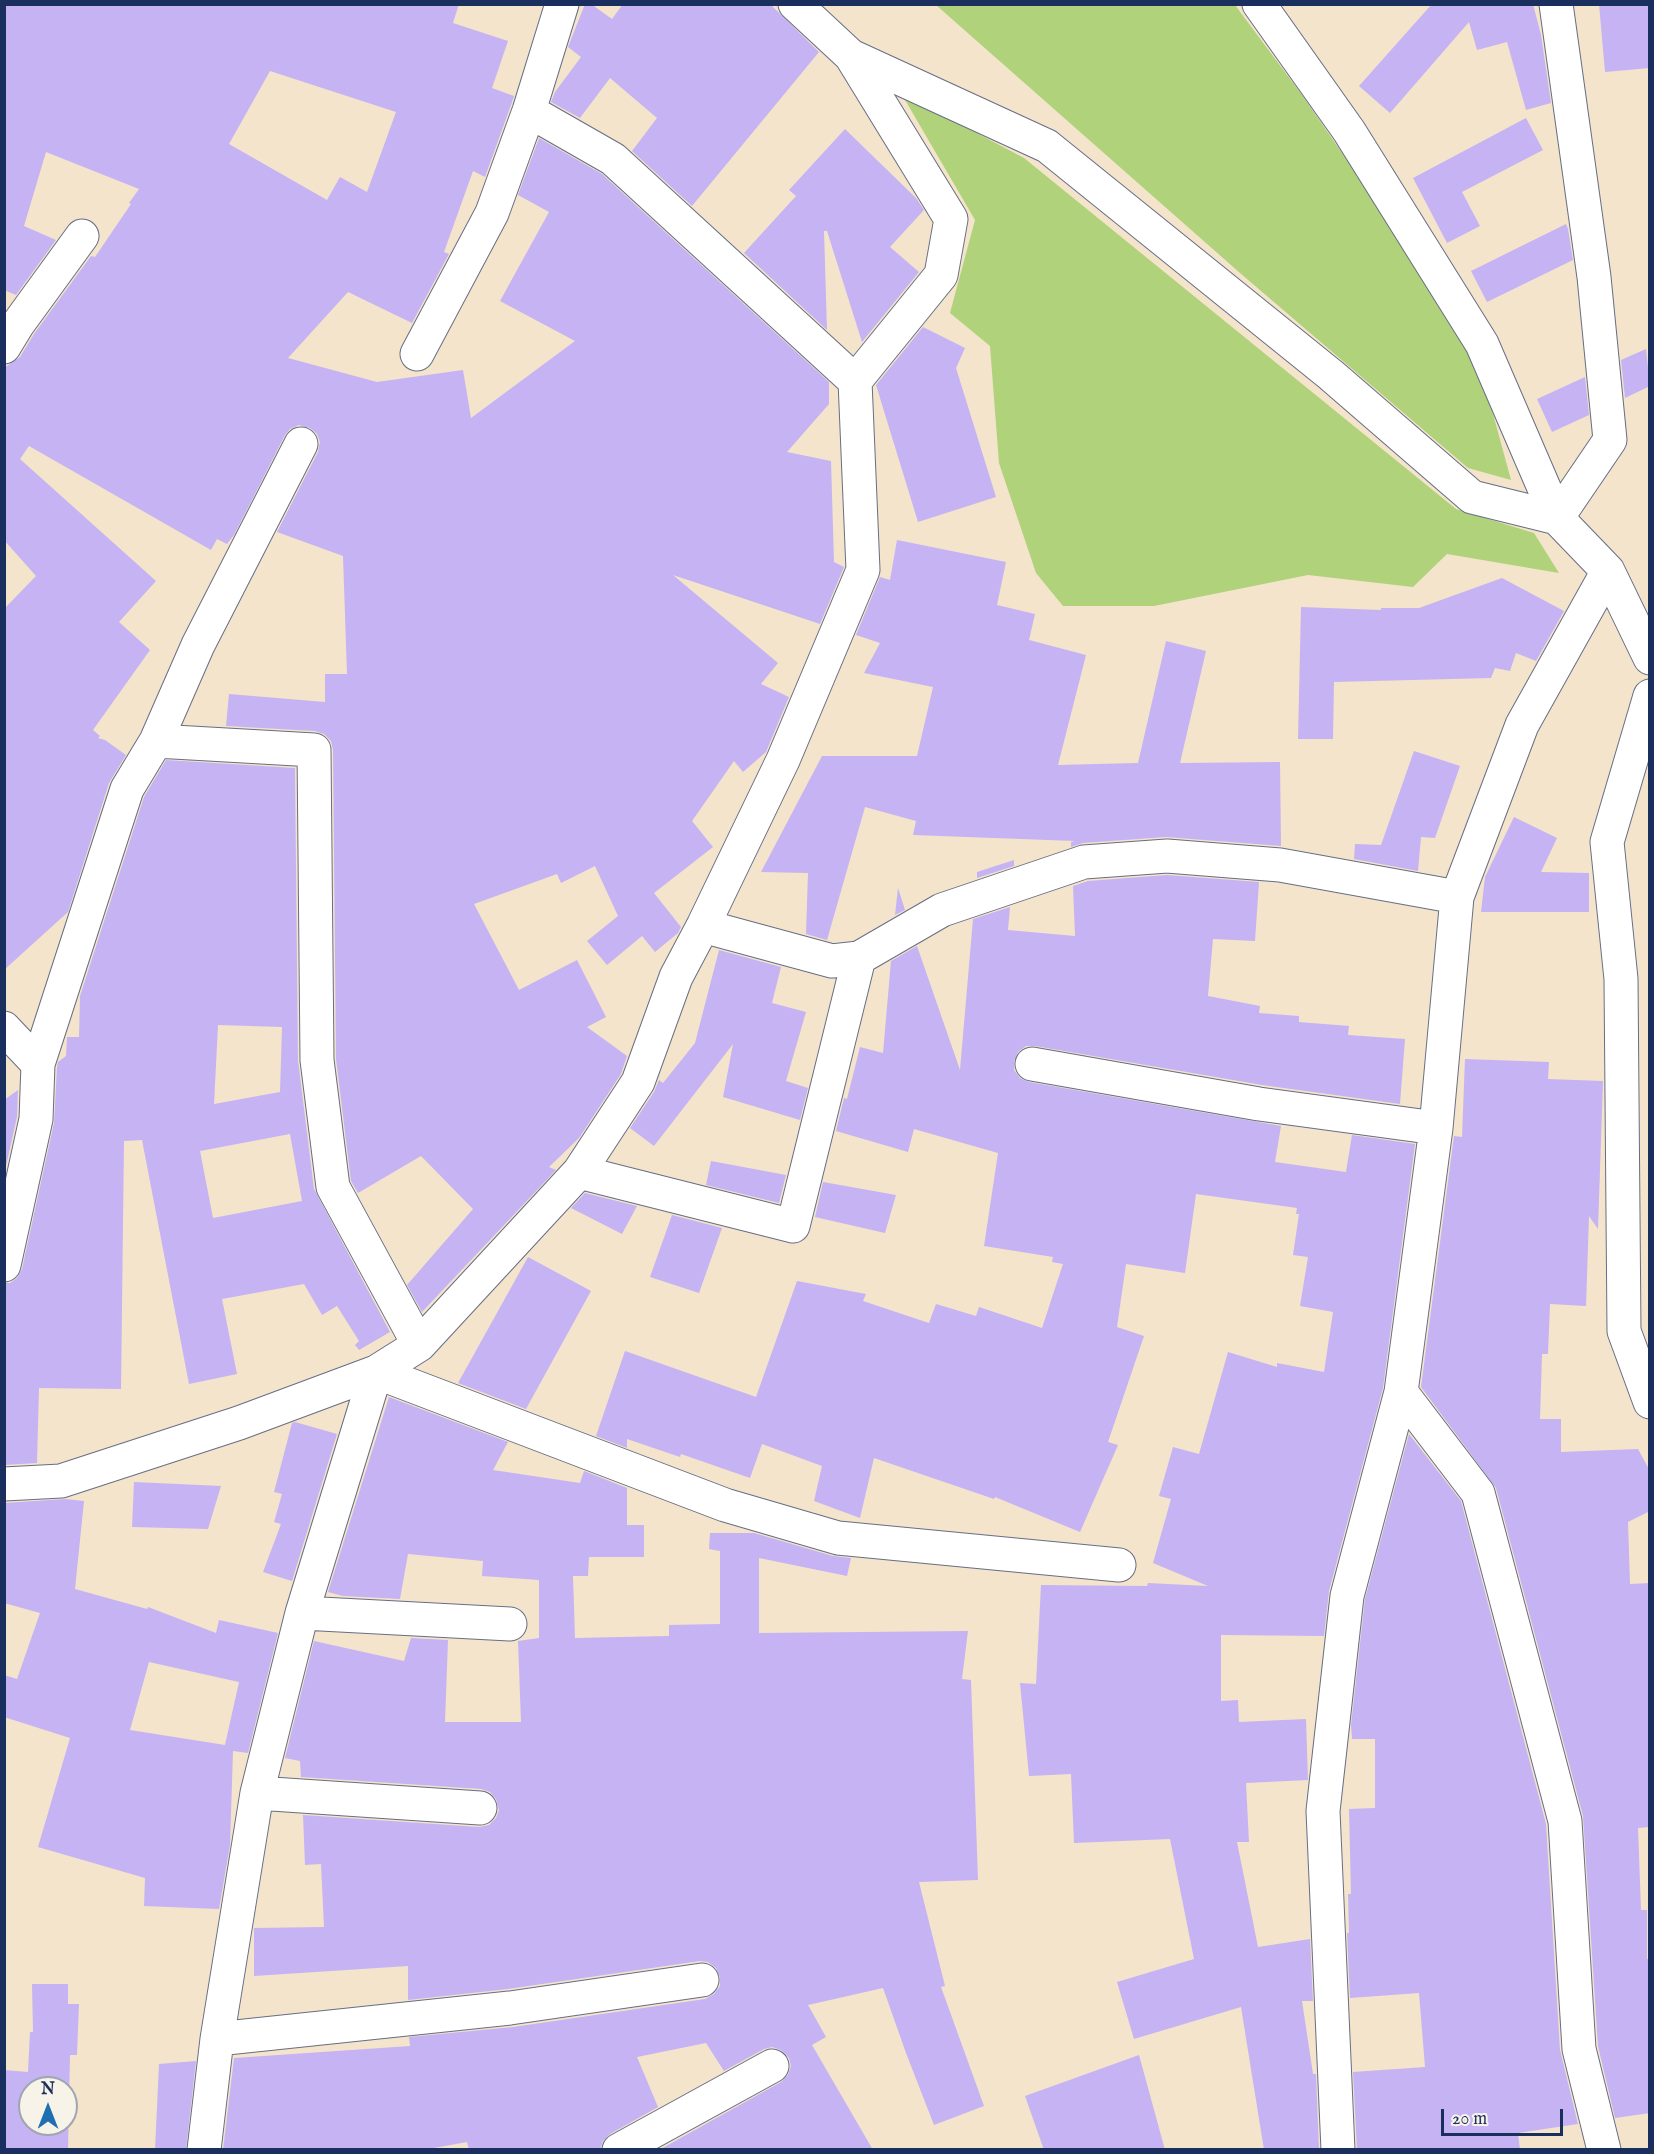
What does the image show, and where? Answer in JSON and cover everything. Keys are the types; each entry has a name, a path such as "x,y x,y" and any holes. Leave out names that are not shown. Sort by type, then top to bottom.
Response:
{"street":[{"path":"417,354 492,213 529,111 562,4"},
{"path":"4,1484 61,1480 239,1423 376,1372 419,1345 579,1172 639,1082 676,977 783,760 863,570 855,381 941,275 951,219 851,56 795,4"},
{"path":"1259,4 1349,132 1482,344 1557,518 1608,571 1650,658"},
{"path":"1556,4 1594,277 1610,440 1557,518"},
{"path":"851,56 1047,146 1331,375 1472,497 1557,518"},
{"path":"529,111 613,159 855,381"},
{"path":"4,347 82,236"},
{"path":"4,1265 36,1119 38,1064 127,789 156,741 231,577 301,444"},
{"path":"1338,2150 1323,1811 1347,1596 1401,1392 1436,1128 1457,897 1522,725 1608,571"},
{"path":"1650,696 1607,842 1622,980 1624,1331 1650,1402"},
{"path":"156,741 314,750 317,1060 333,1187 419,1345"},
{"path":"703,926 832,961 859,958 942,910 1084,862 1167,856 1280,865 1457,897"},
{"path":"579,1172 793,1226 859,958"},
{"path":"4,1028 38,1064"},
{"path":"1032,1064 1259,1104 1436,1128"},
{"path":"376,1372 725,1505 838,1538 1119,1564"},
{"path":"204,2150 217,2039 257,1793 302,1613 376,1372"},
{"path":"1401,1392 1478,1493 1565,1821 1579,2049 1604,2150"},
{"path":"302,1613 510,1624"},
{"path":"257,1793 480,1808"},
{"path":"217,2039 510,2008 702,1980"},
{"path":"619,2150 772,2066"}],"green space":[{"path":"936,5 1235,5 1302,95 1474,344 1511,480 1468,468 1240,273"},
{"path":"901,93 1024,158 1456,509 1534,533 1559,573 1447,554 1413,587 1308,575 1154,606 1063,606 1036,573 999,463 990,346 950,313 975,220"}],"building":[{"path":"4,4 459,4 453,23 508,41 492,88 514,96 485,177 473,171 444,252 449,254 412,323 348,292 288,358 377,382 463,370 471,418 575,341 500,301 549,212 518,195 539,138 602,174 829,382 829,404 787,452 831,461 834,562 844,567 820,624 673,575 778,663 761,684 789,697 766,752 743,772 734,761 692,821 713,847 654,893 681,927 678,933 655,952 642,936 607,965 587,941 618,916 595,866 561,883 557,874 474,904 519,990 577,960 606,1017 587,1027 627,1056 621,1074 579,1138 549,1167 556,1170 422,1312 407,1285 473,1209 421,1156 358,1193 351,1181 336,1059 333,750 331,741 324,734 315,731 226,726 229,694 325,702 325,674 347,674 343,556 277,532 318,452 320,442 317,434 310,428 299,425 290,429 285,435 234,535 227,544 217,539 211,550 29,446 20,459 156,581 119,622 150,650 93,730 100,736 98,738 105,740 126,755 109,783 68,912 4,970 4,609 36,576 4,540 4,368 20,357 91,256 95,257 139,189 46,152 24,226 56,240 16,295 4,290","holes":["270,71 396,112 367,192 340,177 327,200 229,144"]},
{"path":"585,4 591,4 612,19 623,4 770,4 819,52 692,206 632,151 657,118 610,78 580,118 551,102 555,92 581,57 568,47"},
{"path":"1432,4 1533,4 1541,35 1551,103 1526,110 1507,42 1477,50 1469,22 1390,113 1359,86"},
{"path":"1599,4 1650,4 1650,68 1605,72"},
{"path":"1526,118 1543,150 1462,192 1480,226 1447,243 1413,178"},
{"path":"845,129 916,198 924,210 890,247 919,272 862,342 827,231 824,231 827,330 744,253 796,196 789,190"},
{"path":"1566,224 1573,260 1487,302 1471,271"},
{"path":"923,327 965,348 956,368 996,497 918,522 876,385"},
{"path":"1646,349 1650,386 1625,398 1621,360"},
{"path":"1585,377 1589,415 1552,432 1537,399"},
{"path":"897,540 1006,562 997,605 1035,614 1029,640 1086,655 1058,765 1138,763 1166,641 1206,651 1180,763 1280,762 1281,846 1166,837 1083,843 1071,847 1071,842 1075,841 913,835 916,821 865,807 827,940 806,934 808,873 761,872 822,756 917,756 933,687 864,673 880,643 856,635 880,577 890,580"},
{"path":"1502,578 1564,611 1536,661 1516,653 1510,671 1495,668 1491,678 1334,682 1333,739 1298,739 1301,607 1381,610 1381,608 1419,608"},
{"path":"1414,751 1460,766 1435,838 1421,837 1418,871 1354,859 1355,844 1381,845"},
{"path":"166,760 295,768 298,1060 314,1189 390,1332 359,1350 355,1345 359,1341 337,1306 322,1315 304,1284 222,1299 237,1374 189,1384 142,1140 124,1141 121,1389 39,1388 37,1463 4,1465 4,1283 10,1283 17,1278 22,1269 54,1123 58,1062 66,1056 67,1037 79,1037 80,996 144,797","holes":["218,1025 282,1027 280,1092 214,1104","290,1134 302,1201 213,1218 200,1151"]},
{"path":"1514,817 1557,838 1541,872 1589,873 1589,912 1481,912 1485,877"},
{"path":"1014,860 1014,866 977,878 977,872"},
{"path":"1167,875 1259,882 1255,941 1213,939 1208,996 1260,1006 1259,1013 1299,1016 1299,1022 1349,1026 1348,1035 1405,1039 1400,1104 1262,1085 1035,1046 1026,1046 1018,1052 1014,1061 1014,1070 1020,1078 1029,1082 1281,1126 1275,1162 1346,1172 1352,1135 1415,1144 1383,1388 1329,1591 1324,1636 1221,1635 1221,1701 1238,1700 1239,1722 1306,1719 1308,1780 1246,1783 1249,1842 1237,1842 1258,1947 1310,1939 1313,2001 1302,2001 1313,2074 1316,2074 1319,2150 1264,2150 1241,2007 1134,2039 1117,1982 1194,1959 1170,1839 1074,1843 1071,1774 1029,1776 1020,1683 1036,1684 1041,1585 1147,1586 1148,1583 1208,1586 1153,1563 1171,1499 1159,1496 1173,1447 1199,1454 1228,1352 1277,1367 1277,1363 1324,1372 1333,1312 1300,1306 1308,1257 1293,1255 1299,1214 1296,1214 1297,1208 1196,1194 1185,1273 1126,1264 1117,1327 1144,1336 1108,1442 1118,1445 1080,1532 995,1497 994,1499 874,1458 860,1518 814,1501 822,1466 762,1444 750,1478 681,1454 680,1457 627,1439 627,1448 596,1436 625,1351 756,1397 797,1281 866,1294 863,1301 929,1323 936,1304 976,1316 979,1307 1042,1328 1063,1264 1052,1262 1053,1257 984,1246 998,1153 914,1129 908,1152 836,1131 844,1098 847,1099 860,1047 883,1053 891,961 917,946 960,1070 973,919 1010,907 1008,930 1075,936 1073,886 1088,881"},
{"path":"898,888 905,910 895,915"},
{"path":"719,950 781,967 772,1003 806,1012 786,1081 808,1088 800,1120 723,1097 733,1044 654,1146 630,1128 654,1092 659,1080 663,1083 695,1043"},
{"path":"1465,1059 1549,1062 1548,1079 1603,1081 1598,1229 1589,1216 1586,1306 1550,1304 1548,1354 1542,1354 1540,1419 1561,1419 1561,1452 1638,1449 1650,1471 1650,1511 1628,1522 1630,1584 1650,1583 1650,1827 1638,1828 1641,1910 1647,1910 1650,2113 1615,2118 1598,2046 1583,1816 1496,1488 1421,1387 1454,1136 1462,1137"},
{"path":"18,1090 17,1117 4,1175 4,1100"},
{"path":"711,1161 786,1175 779,1203 706,1185"},
{"path":"823,1182 896,1195 885,1233 815,1217"},
{"path":"585,1193 637,1206 622,1234 571,1208"},
{"path":"672,1215 722,1228 699,1293 650,1277"},
{"path":"528,1257 591,1291 526,1409 458,1383"},
{"path":"389,1397 508,1442 493,1470 580,1483 584,1471 627,1488 627,1525 644,1525 644,1557 589,1557 588,1576 573,1576 575,1638 669,1636 669,1625 720,1624 720,1551 709,1549 710,1533 754,1533 833,1556 851,1558 847,1576 759,1558 759,1633 968,1631 962,1679 971,1680 978,1880 919,1882 945,1986 941,1987 984,2106 934,2125 883,1988 808,2005 826,2037 812,2045 873,2150 659,2150 781,2082 788,2075 791,2066 789,2058 781,2050 772,2047 724,2071 706,2043 637,2057 658,2107 610,2134 603,2141 600,2150 469,2150 467,2142 423,2150 223,2150 234,2058 410,2046 409,2037 513,2027 705,1999 714,1994 720,1986 720,1977 716,1968 708,1962 700,1961 508,1989 408,2000 408,1966 254,1976 254,1928 324,1927 321,1864 305,1865 303,1815 479,1827 489,1825 496,1818 499,1810 496,1799 490,1792 481,1789 301,1777 300,1761 285,1758 314,1641 404,1661 411,1638 448,1640 445,1722 521,1722 518,1641 539,1638 539,1580 482,1576 483,1561 408,1554 400,1599 343,1596 328,1592"},
{"path":"292,1423 337,1434 292,1581 263,1572 281,1524 274,1522 282,1494 274,1492"},
{"path":"1409,1434 1461,1501 1546,1824 1560,2050 1578,2124 1518,2133 1520,2150 1357,2150 1353,2072 1425,2067 1419,1993 1350,1998 1347,1933 1349,1933 1348,1894 1351,1894 1349,1809 1375,1808 1375,1739 1352,1739 1351,1725 1365,1599"},
{"path":"134,1482 221,1486 208,1529 132,1527"},
{"path":"65,1499 84,1501 75,1589 147,1609 148,1607 216,1633 219,1620 278,1633 248,1753 233,1751 230,1845 219,1909 144,1906 145,1878 38,1847 70,1738 4,1717 4,1675 17,1679 40,1613 4,1603 4,1503","holes":["149,1662 239,1682 225,1745 130,1730"]},
{"path":"32,1984 68,1984 68,2004 79,2004 77,2055 70,2055 70,2076 18,2076 18,2136 68,2136 68,2150 4,2150 4,2070 28,2072 30,2032 33,2032"},
{"path":"1139,2055 1165,2150 1044,2150 1025,2096"},
{"path":"196,2061 186,2150 155,2150 159,2064"}]}
